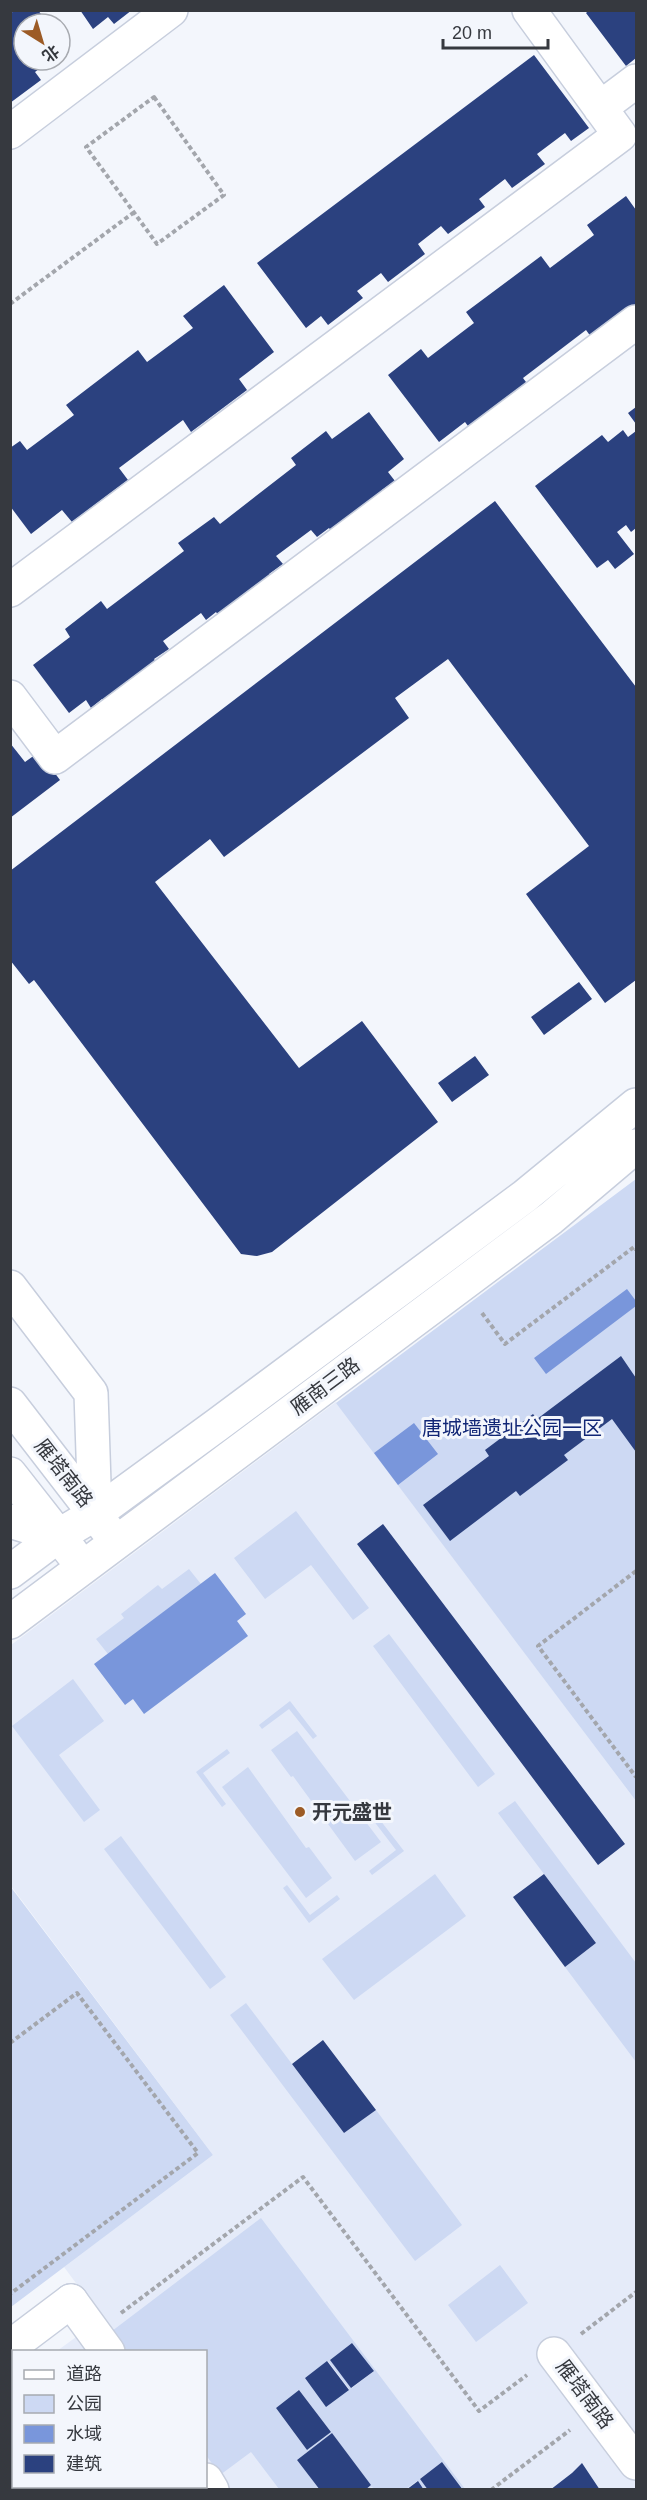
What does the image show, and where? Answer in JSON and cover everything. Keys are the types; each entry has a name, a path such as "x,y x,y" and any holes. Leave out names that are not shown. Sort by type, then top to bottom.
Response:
{"street":[{"path":"10,132 171,10"},
{"path":"10,590 620,135 529,10"},
{"path":"600,108 636,81"},
{"path":"10,697 55,757 636,322"},
{"name":"雁南三路","path":"10,1572 58,1536 95,1514 516,1203 636,1105"},
{"name":"雁南三路","path":"10,1622 551,1218 636,1146"},
{"path":"10,1287 91,1393 95,1514"},
{"name":"雁塔南路","path":"10,1404 117,1542"},
{"path":"10,1474 83,1568"},
{"path":"10,1521 58,1536"},
{"path":"10,2347 71,2301 102,2342"},
{"name":"雁塔南路","path":"554,2354 636,2463"}],"path":[{"path":"154,97 224,195 157,244 133,213 86,147 154,97"},
{"path":"10,304 133,213"},
{"path":"479,1309 505,1344 634,1247 636,1250"},
{"path":"636,1571 538,1646 636,1777"},
{"path":"10,2043 77,1993 198,2153 10,2294"},
{"path":"102,2342 303,2176 479,2411 636,2292"},
{"path":"491,2490 597,2410"}],"shaded area":[{"path":"336,1402 636,1801 636,2489 11,2489 10,2386 12,2385 12,2488 207,2488 207,2350 58,2350 102,2318 64,2267 213,2155 11,1886 11,1645"}],"green space":[{"name":"唐城墙遗址公园一区","path":"636,1179 636,1801 336,1403"},
{"path":"296,1511 369,1608 353,1620 311,1565 265,1599 234,1558"},
{"path":"189,1569 201,1584 108,1654 96,1639 124,1618 121,1614 158,1585 162,1589"},
{"path":"389,1634 495,1774 478,1787 373,1646"},
{"path":"73,1679 104,1721 59,1755 100,1810 84,1822 12,1726"},
{"path":"290,1701 317,1736 313,1739 289,1709 262,1729 259,1725"},
{"path":"297,1731 381,1842 355,1861 293,1776 291,1777 271,1750"},
{"path":"227,1749 230,1753 203,1773 226,1804 222,1807 196,1772"},
{"path":"248,1767 306,1848 309,1847 332,1878 306,1898 222,1787"},
{"path":"515,1801 636,1963 636,2062 565,1967 596,1943 498,1813"},
{"path":"377,1816 404,1851 372,1875 369,1871 396,1850 373,1820"},
{"path":"121,1836 226,1977 210,1989 104,1849"},
{"path":"435,1874 466,1916 354,2000 322,1959"},
{"path":"287,1885 310,1915 337,1895 340,1899 309,1923 283,1888"},
{"path":"10,1886 213,2155 11,2307 10,2307"},
{"path":"246,2003 344,2133 376,2110 462,2225 415,2261 230,2015"},
{"path":"261,2218 465,2489 442,2462 420,2479 428,2489 424,2489 417,2481 406,2489 374,2489 372,2487 365,2489 371,2485 332,2433 297,2460 320,2489 279,2489 251,2452 220,2475 207,2456 207,2350 126,2350 112,2331","holes":["352,2343 374,2371 352,2388 330,2360","328,2361 349,2389 349,2390 305,2378","299,2390 331,2432 307,2450 276,2408"]},
{"path":"500,2265 528,2303 476,2342 448,2305"}],"water":[{"path":"627,1289 636,1301 636,1306 546,1374 534,1358"},
{"path":"414,1423 438,1454 398,1485 374,1453"},
{"path":"215,1573 246,1614 237,1621 248,1636 144,1714 133,1699 125,1705 94,1664"}],"building":[{"path":"38,10 39,12 12,12"},
{"path":"80,10 132,10 114,24 108,17 93,29"},
{"path":"589,10 636,10 636,58 626,66 586,13"},
{"path":"12,12 12,72 35,72 41,80 10,103 10,14"},
{"path":"534,55 589,128 571,141 565,133 537,154 545,164 512,188 505,179 479,199 485,207 448,234 441,226 418,244 425,254 388,282 381,273 357,291 363,298 328,325 321,316 306,328 257,263"},
{"path":"626,196 636,210 636,309 594,341 586,330 523,378 532,390 474,434 465,422 439,442 388,375 421,349 428,358 474,323 466,312 541,256 550,268 594,235 587,225"},
{"path":"224,285 274,352 239,379 247,390 191,432 183,420 119,468 128,480 72,522 62,510 31,534 10,506 10,448 20,441 27,450 74,415 66,405 138,350 147,362 193,328 183,316"},
{"path":"636,407 636,424 628,413"},
{"path":"369,412 404,459 388,472 395,481 382,490 388,497 336,537 329,528 317,537 311,530 276,556 283,564 269,574 275,582 223,622 216,612 206,620 201,613 163,641 169,649 154,659 160,667 108,707 102,699 91,708 86,700 69,713 33,665 70,637 65,629 101,601 107,609 184,551 178,543 214,517 220,524 296,465 291,458 326,431 332,439"},
{"path":"623,430 628,437 636,431 636,528 631,532 626,525 617,532 634,554 615,569 608,560 597,568 535,486 602,435 608,442"},
{"path":"495,501 636,687 636,980 605,1003 526,894 589,846 448,659 395,698 409,718 224,857 210,839 155,882 299,1068 362,1021 438,1122 272,1252 257,1256 241,1254 34,980 29,984 10,960 10,871"},
{"path":"10,743 25,762 39,752 60,780 10,818"},
{"path":"579,982 592,999 544,1035 531,1017"},
{"path":"475,1056 489,1075 452,1102 438,1083"},
{"path":"621,1356 636,1378 636,1452 612,1419 564,1455 568,1460 520,1496 516,1491 450,1541 423,1505 489,1456 485,1450 533,1414 537,1419"},
{"path":"383,1524 625,1844 598,1865 357,1544"},
{"path":"544,1874 596,1943 565,1967 513,1897"},
{"path":"323,2040 376,2110 344,2133 292,2064"},
{"path":"352,2343 374,2371 351,2388 330,2360"},
{"path":"327,2361 349,2390 326,2407 305,2378"},
{"path":"299,2390 331,2432 307,2450 276,2408"},
{"path":"332,2433 371,2485 365,2490 320,2490 297,2460"},
{"path":"12,2453 12,2488 89,2488 90,2490 10,2490 10,2454"},
{"path":"442,2462 463,2490 428,2490 420,2479"},
{"path":"582,2463 600,2490 550,2490 572,2473"},
{"path":"418,2481 424,2490 406,2490"}],"place":[{"name":"开元盛世","path":"300,1812"}]}
